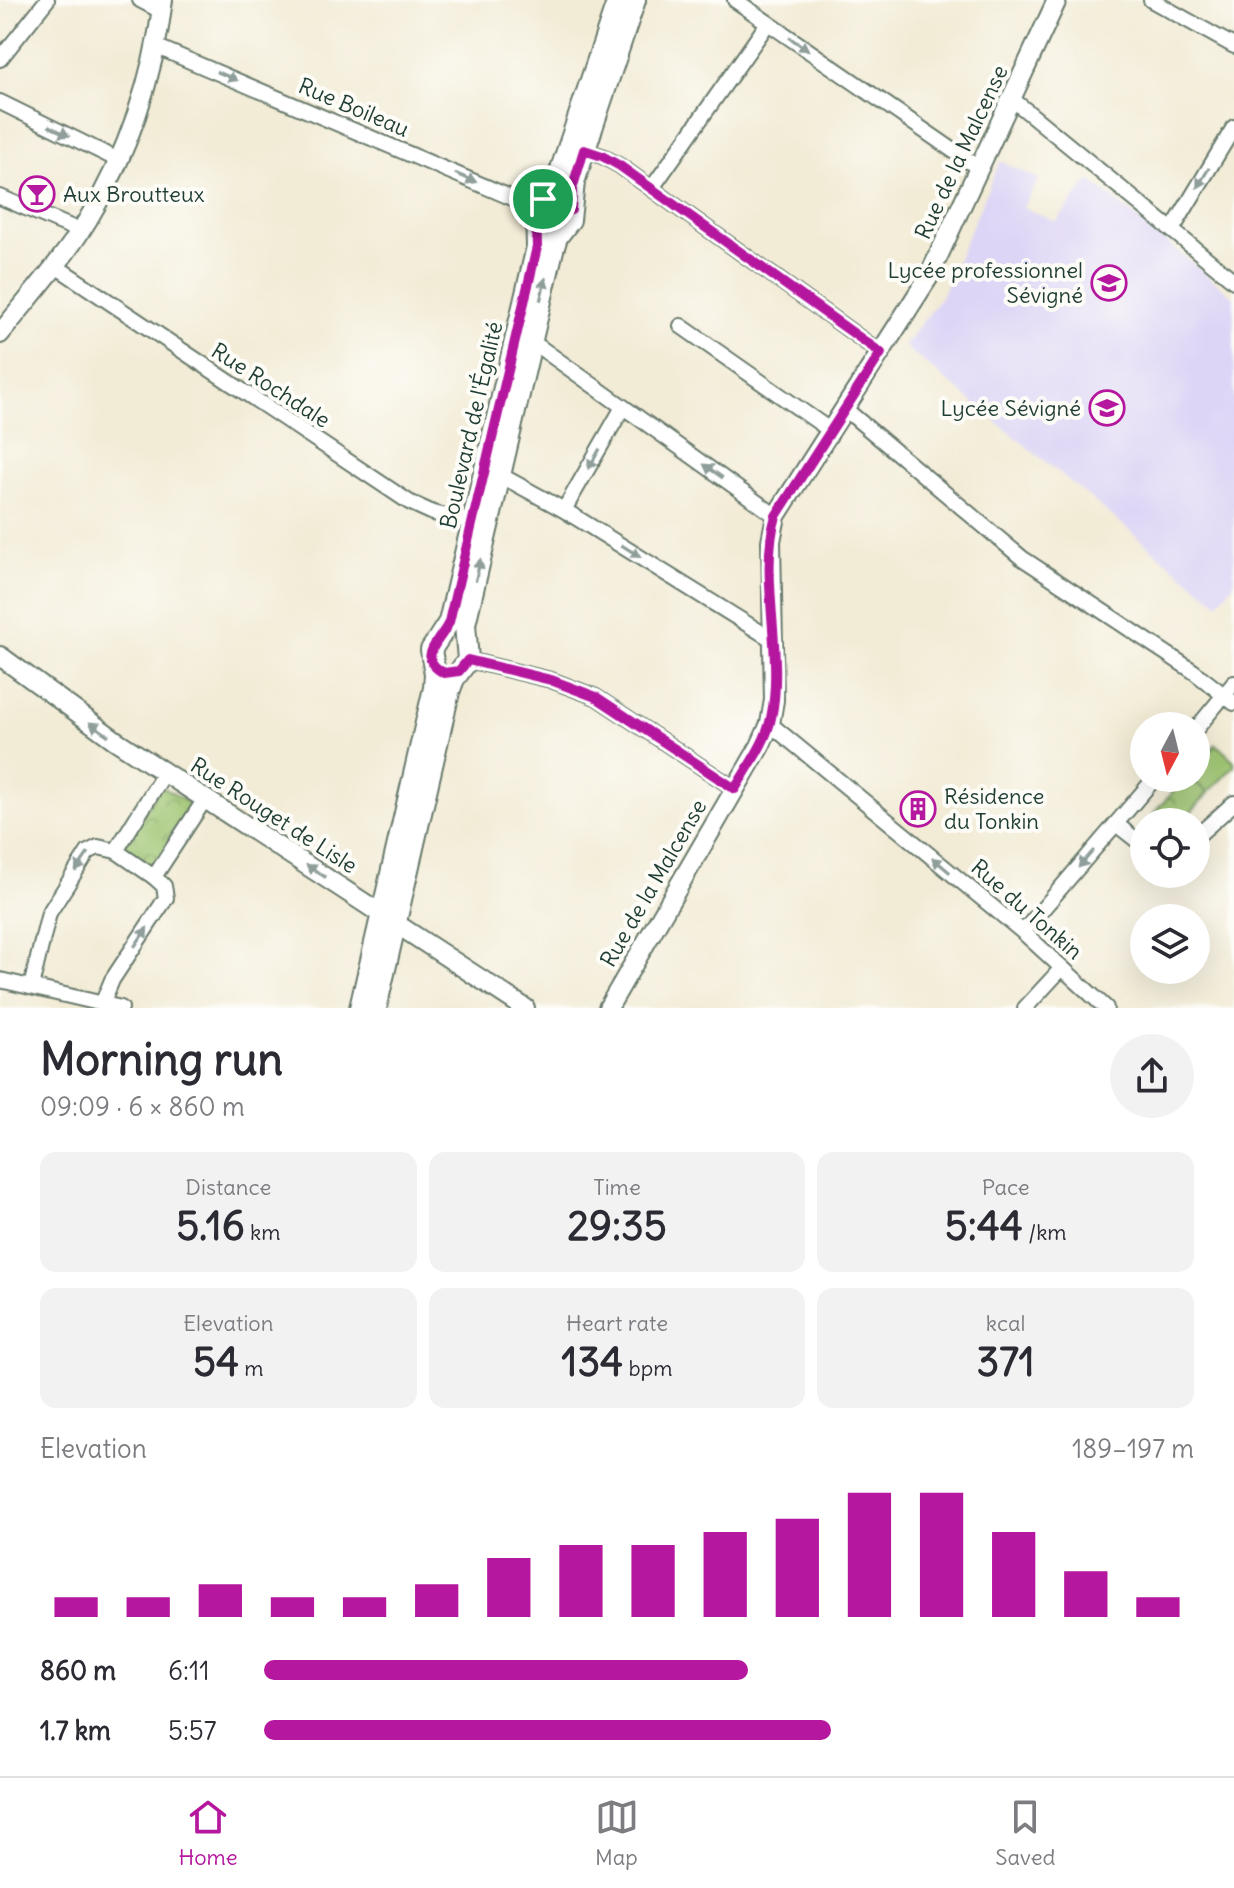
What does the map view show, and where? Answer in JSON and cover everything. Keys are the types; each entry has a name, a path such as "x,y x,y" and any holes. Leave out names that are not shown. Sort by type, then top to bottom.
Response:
{"main road":[{"name":"Boulevard de l'Égalité","path":"440,638 449,622 537,247 538,209 558,178 618,0"},
{"name":"Boulevard de l'Égalité","path":"360,1008 388,919 449,692 465,659 465,624 553,250 567,220 572,189 584,150 635,0"},
{"path":"551,196 560,197 567,220 555,233 545,231 538,209 551,196"},
{"path":"457,637 465,659 444,673 432,663 432,647 440,638 457,637"},
{"name":"Boulevard de l'Égalité","path":"376,1008 388,919 434,688 432,663"}],"street":[{"path":"0,59 47,0"},
{"path":"0,334 80,231 118,160 136,115 155,46 162,6 140,0"},
{"path":"735,0 980,169"},
{"name":"Rue de la Malcense","path":"608,1008 770,724 774,700 771,541 776,516 928,278 1057,0"},
{"path":"1151,0 1234,46"},
{"path":"652,188 768,23"},
{"name":"Rue Boileau","path":"155,46 538,209"},
{"path":"1012,99 1234,281"},
{"path":"0,102 118,160"},
{"path":"1172,230 1234,127"},
{"path":"584,150 610,160 652,188 881,353"},
{"path":"0,197 80,231"},
{"name":"Rue Rochdale","path":"54,265 409,502 433,513 473,522"},
{"path":"681,326 831,431"},
{"path":"531,341 776,516"},
{"path":"564,510 623,407"},
{"path":"845,409 1022,558 1193,671 1229,699"},
{"path":"500,475 564,510 773,640"},
{"name":"Rue Rouget de Lisle","path":"0,656 98,728 525,1008"},
{"path":"465,659 551,680 596,697 735,789"},
{"path":"1210,716 1229,699 1234,683"},
{"name":"Rue du Tonkin","path":"770,724 1023,932 1106,1008"},
{"path":"116,851 165,772"},
{"path":"1023,932 1143,792"},
{"path":"154,877 205,799"},
{"path":"1210,824 1234,803"},
{"path":"1116,824 1130,835"},
{"path":"31,987 53,905 88,852 98,847 116,851 164,886 166,898 112,980 102,1004"},
{"path":"1025,1008 1062,968"},
{"path":"0,980 82,1004 121,1008"}],"shaded area":[{"name":"Lycée Sévigné","path":"1000,161 1039,179 1023,207 1056,222 1090,180 1234,297 1234,584 1218,603 904,346 941,297"}],"green space":[{"path":"1216,744 1234,761 1234,766 1210,791 1210,751"},
{"path":"161,786 195,807 153,866 145,866 126,850 125,842"},
{"path":"1173,792 1208,793 1195,808 1158,808"}],"place":[{"name":"Aux Broutteux","path":"37,194"},
{"name":"Lycée professionnel Sévigné","path":"1109,283"},
{"name":"Lycée Sévigné","path":"1107,408"},
{"name":"Résidence du Tonkin","path":"918,809"}],"route":[{"path":"584,150 602,156 652,188 881,353 776,516 771,541 772,715 767,732 735,789 596,697 551,680 468,660 462,669 453,674 441,672 432,663 432,647 445,633 449,622 537,247 536,208 543,199 560,197 571,210 572,189 584,150"}]}
